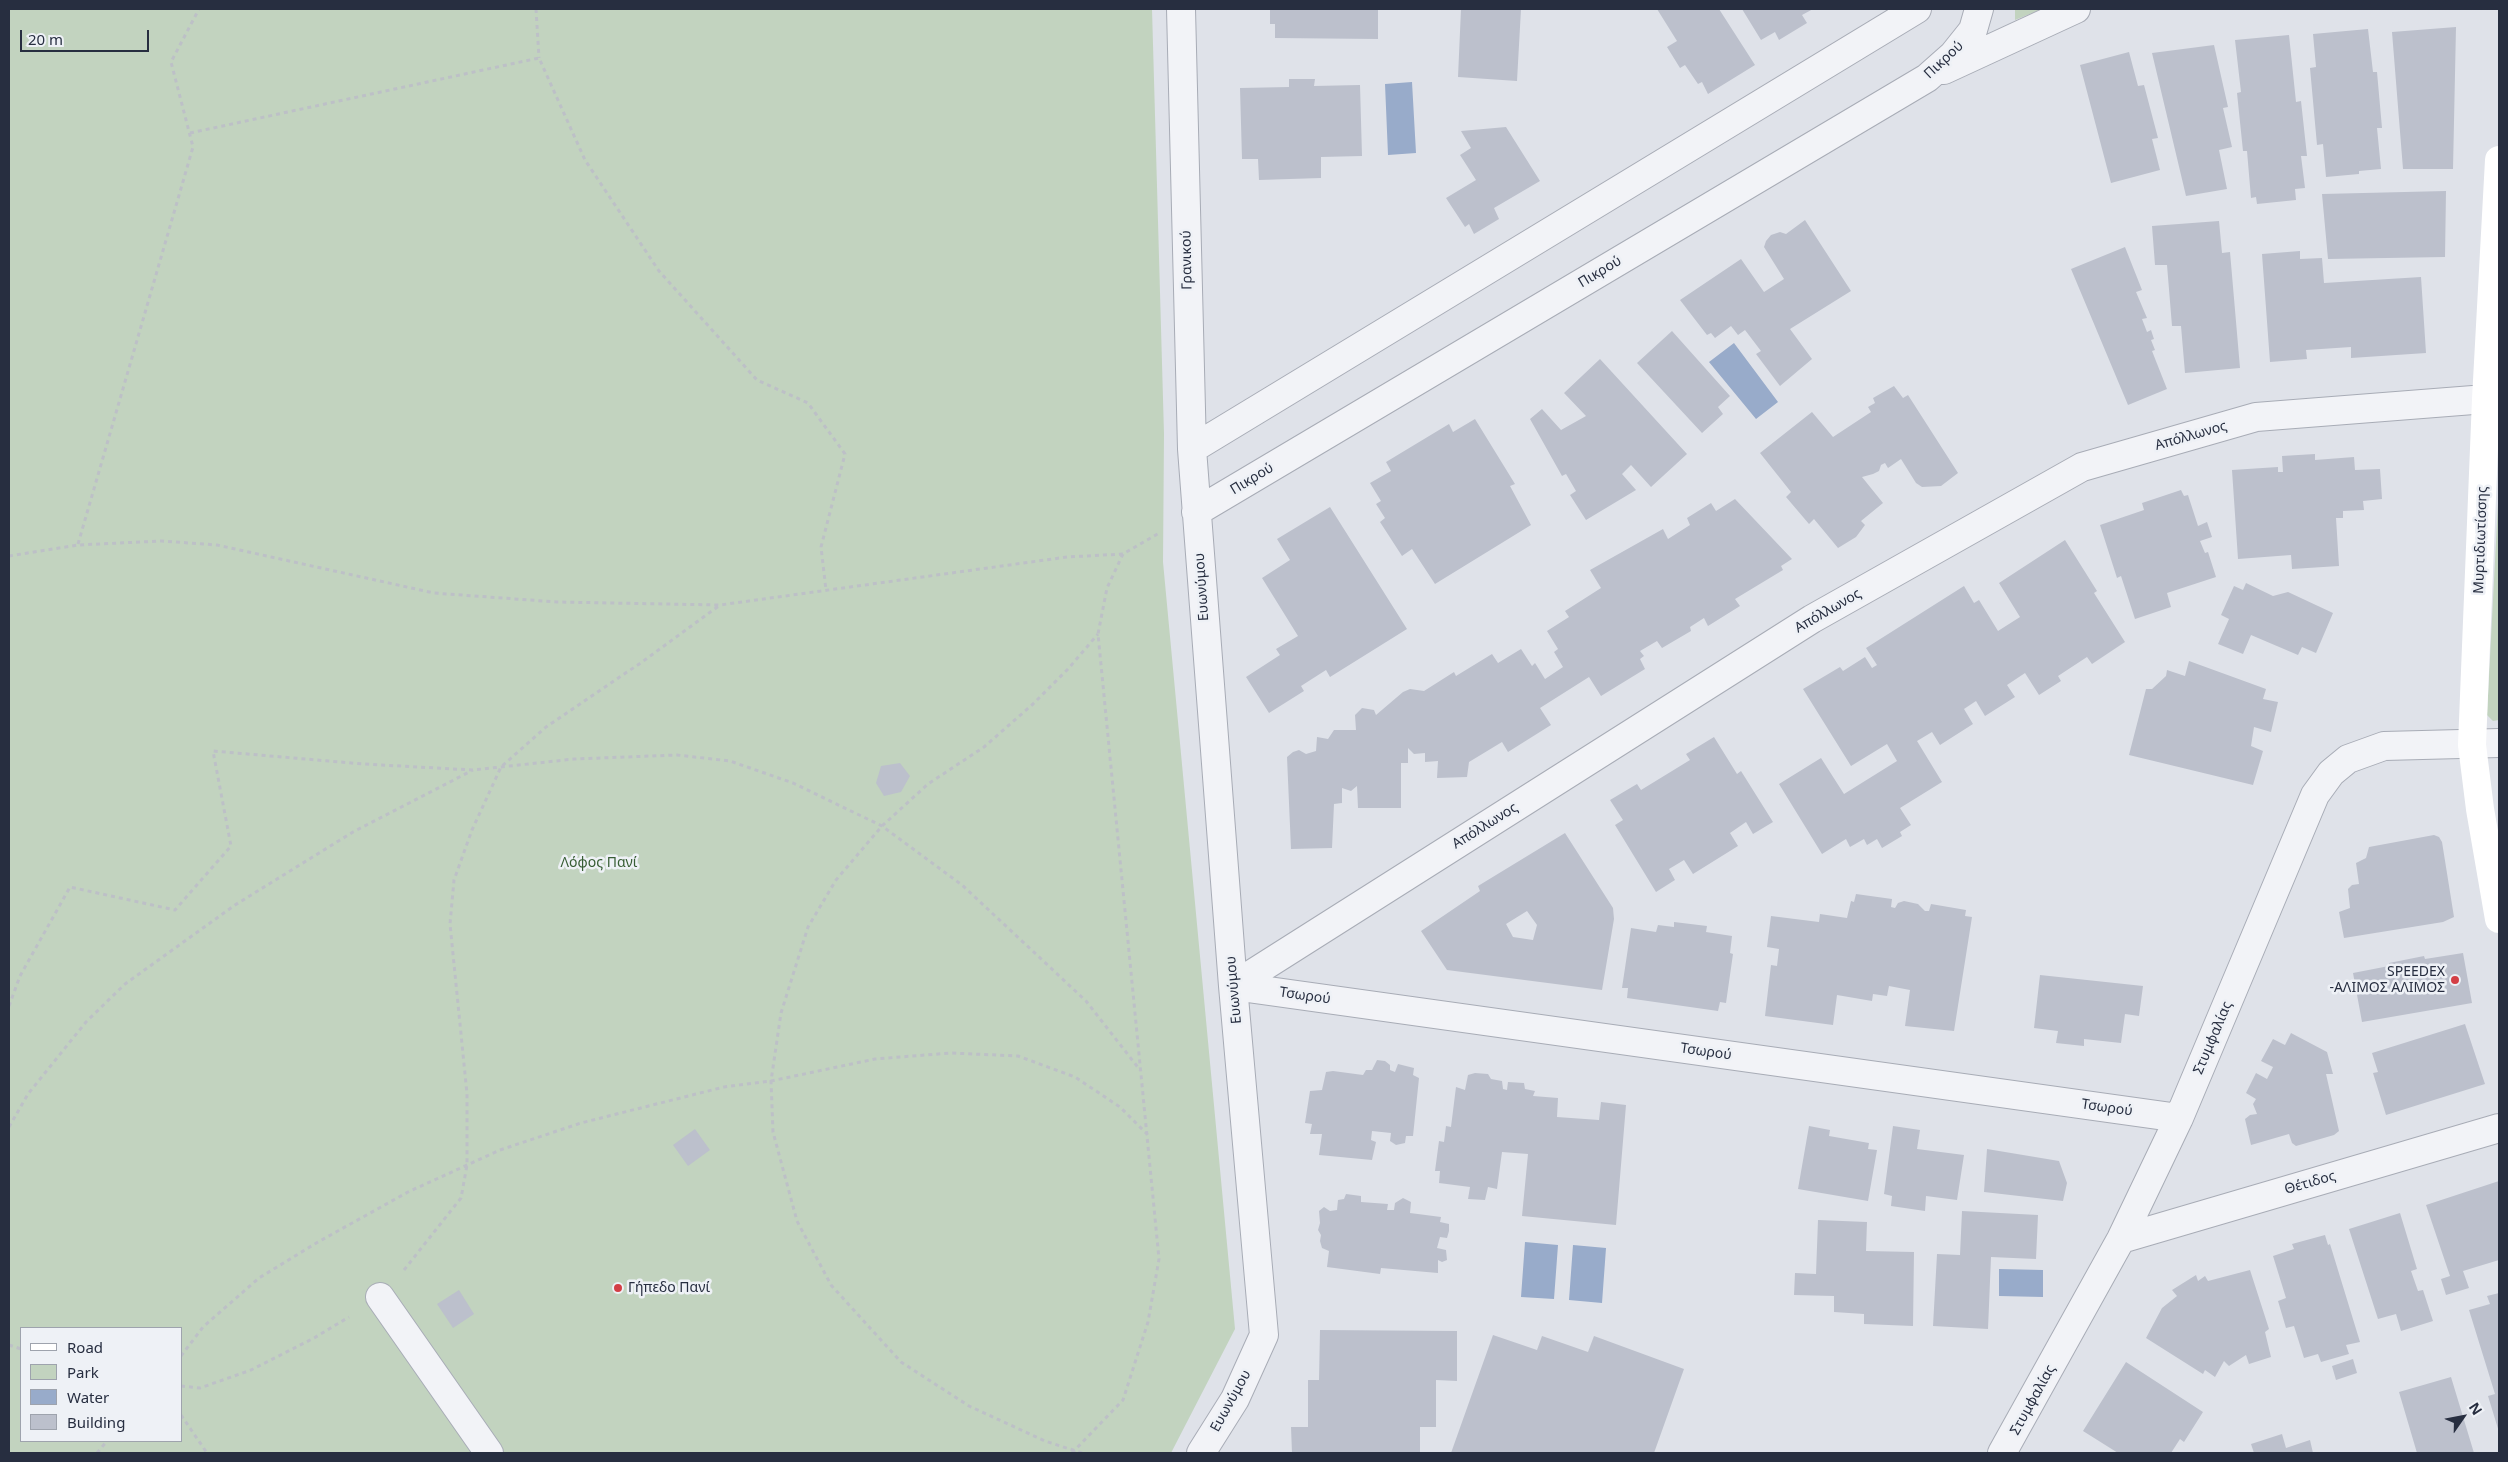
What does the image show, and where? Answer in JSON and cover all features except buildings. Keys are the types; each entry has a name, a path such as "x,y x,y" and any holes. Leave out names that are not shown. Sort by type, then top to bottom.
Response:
{"street":[{"name":"Γρανικού","path":"1181,9 1192,449 1196,512"},
{"path":"1192,449 1917,9"},
{"name":"Πικρού","path":"1196,512 1927,78 1953,55 1973,30 1979,9"},
{"path":"1927,78 2076,9"},
{"name":"Μυρτιδιωτίσσης","path":"2499,160 2486,400 2472,745 2480,809 2499,919"},
{"name":"Απόλλωνος","path":"1233,986 1812,619 2082,467 2256,417 2486,400"},
{"name":"Ευωνύμου","path":"1196,512 1233,986 1264,1335 1235,1399 1201,1453"},
{"name":"Στυμφαλίας","path":"2002,1453 2122,1239 2179,1118 2315,795 2331,773 2348,759 2384,746 2499,743"},
{"name":"Τσωρού","path":"1233,986 2179,1118"},
{"name":"Θέτιδος","path":"2122,1239 2499,1128"},
{"path":"380,1297 488,1453"}],"path":[{"path":"78,545 193,147 170,62 198,9"},
{"path":"536,9 539,58 585,160 659,271 757,380 808,404 845,454 821,548 826,590"},
{"path":"190,133 539,58"},
{"path":"9,556 78,545 162,541 217,545 434,593 557,602 720,605 1066,557 1123,554 1196,512"},
{"path":"1074,1452 1123,1400 1148,1322 1159,1259 1098,634 1107,588 1123,554"},
{"path":"182,1386 200,1388 251,1370 314,1338 380,1297 423,1249 461,1198 467,1165 467,1094 450,924 454,880 472,830 502,767 546,727 642,662 720,605"},
{"path":"1082,1453 1074,1452 1046,1441 969,1406 901,1362 832,1286 797,1221 773,1132 771,1081 781,1013 808,927 836,880 882,826 928,784 984,747 1033,704 1068,669 1098,634"},
{"path":"9,1006 20,976 70,887 175,910 231,846 213,751 363,764 474,770 574,759 677,755 730,761 793,783 834,801 882,826 962,885 1086,1001 1140,1070"},
{"path":"9,1127 28,1094 86,1022 125,984 235,905 353,832 474,770"},
{"path":"182,1355 203,1327 259,1278 318,1242 408,1192 500,1150 581,1123 724,1087 771,1081 875,1059 952,1053 1018,1056 1075,1077 1120,1107 1148,1135"},
{"path":"182,1416 207,1453"},
{"path":"97,1453 106,1442"}],"green space":[{"name":"Λόφος Πανί","path":"9,9 1152,9 1164,434 1163,562 1235,1329 1171,1453 9,1453"},
{"path":"2015,9 2042,9 2015,20"},
{"path":"2499,484 2499,720 2493,721 2487,715"}],"water":[{"path":"1412,82 1416,153 1388,155 1385,84"},
{"path":"1734,343 1778,402 1756,419 1709,362"},
{"path":"1525,1242 1558,1245 1554,1299 1521,1297"},
{"path":"1573,1245 1606,1248 1602,1303 1569,1300"},
{"path":"1999,1269 2043,1270 2043,1297 1999,1296"}],"place":[{"name":"SPEEDEX -ΑΛΙΜΟΣ ΑΛΙΜΟΣ","path":"2455,980"},
{"name":"Γήπεδο Πανί","path":"618,1288"}]}
